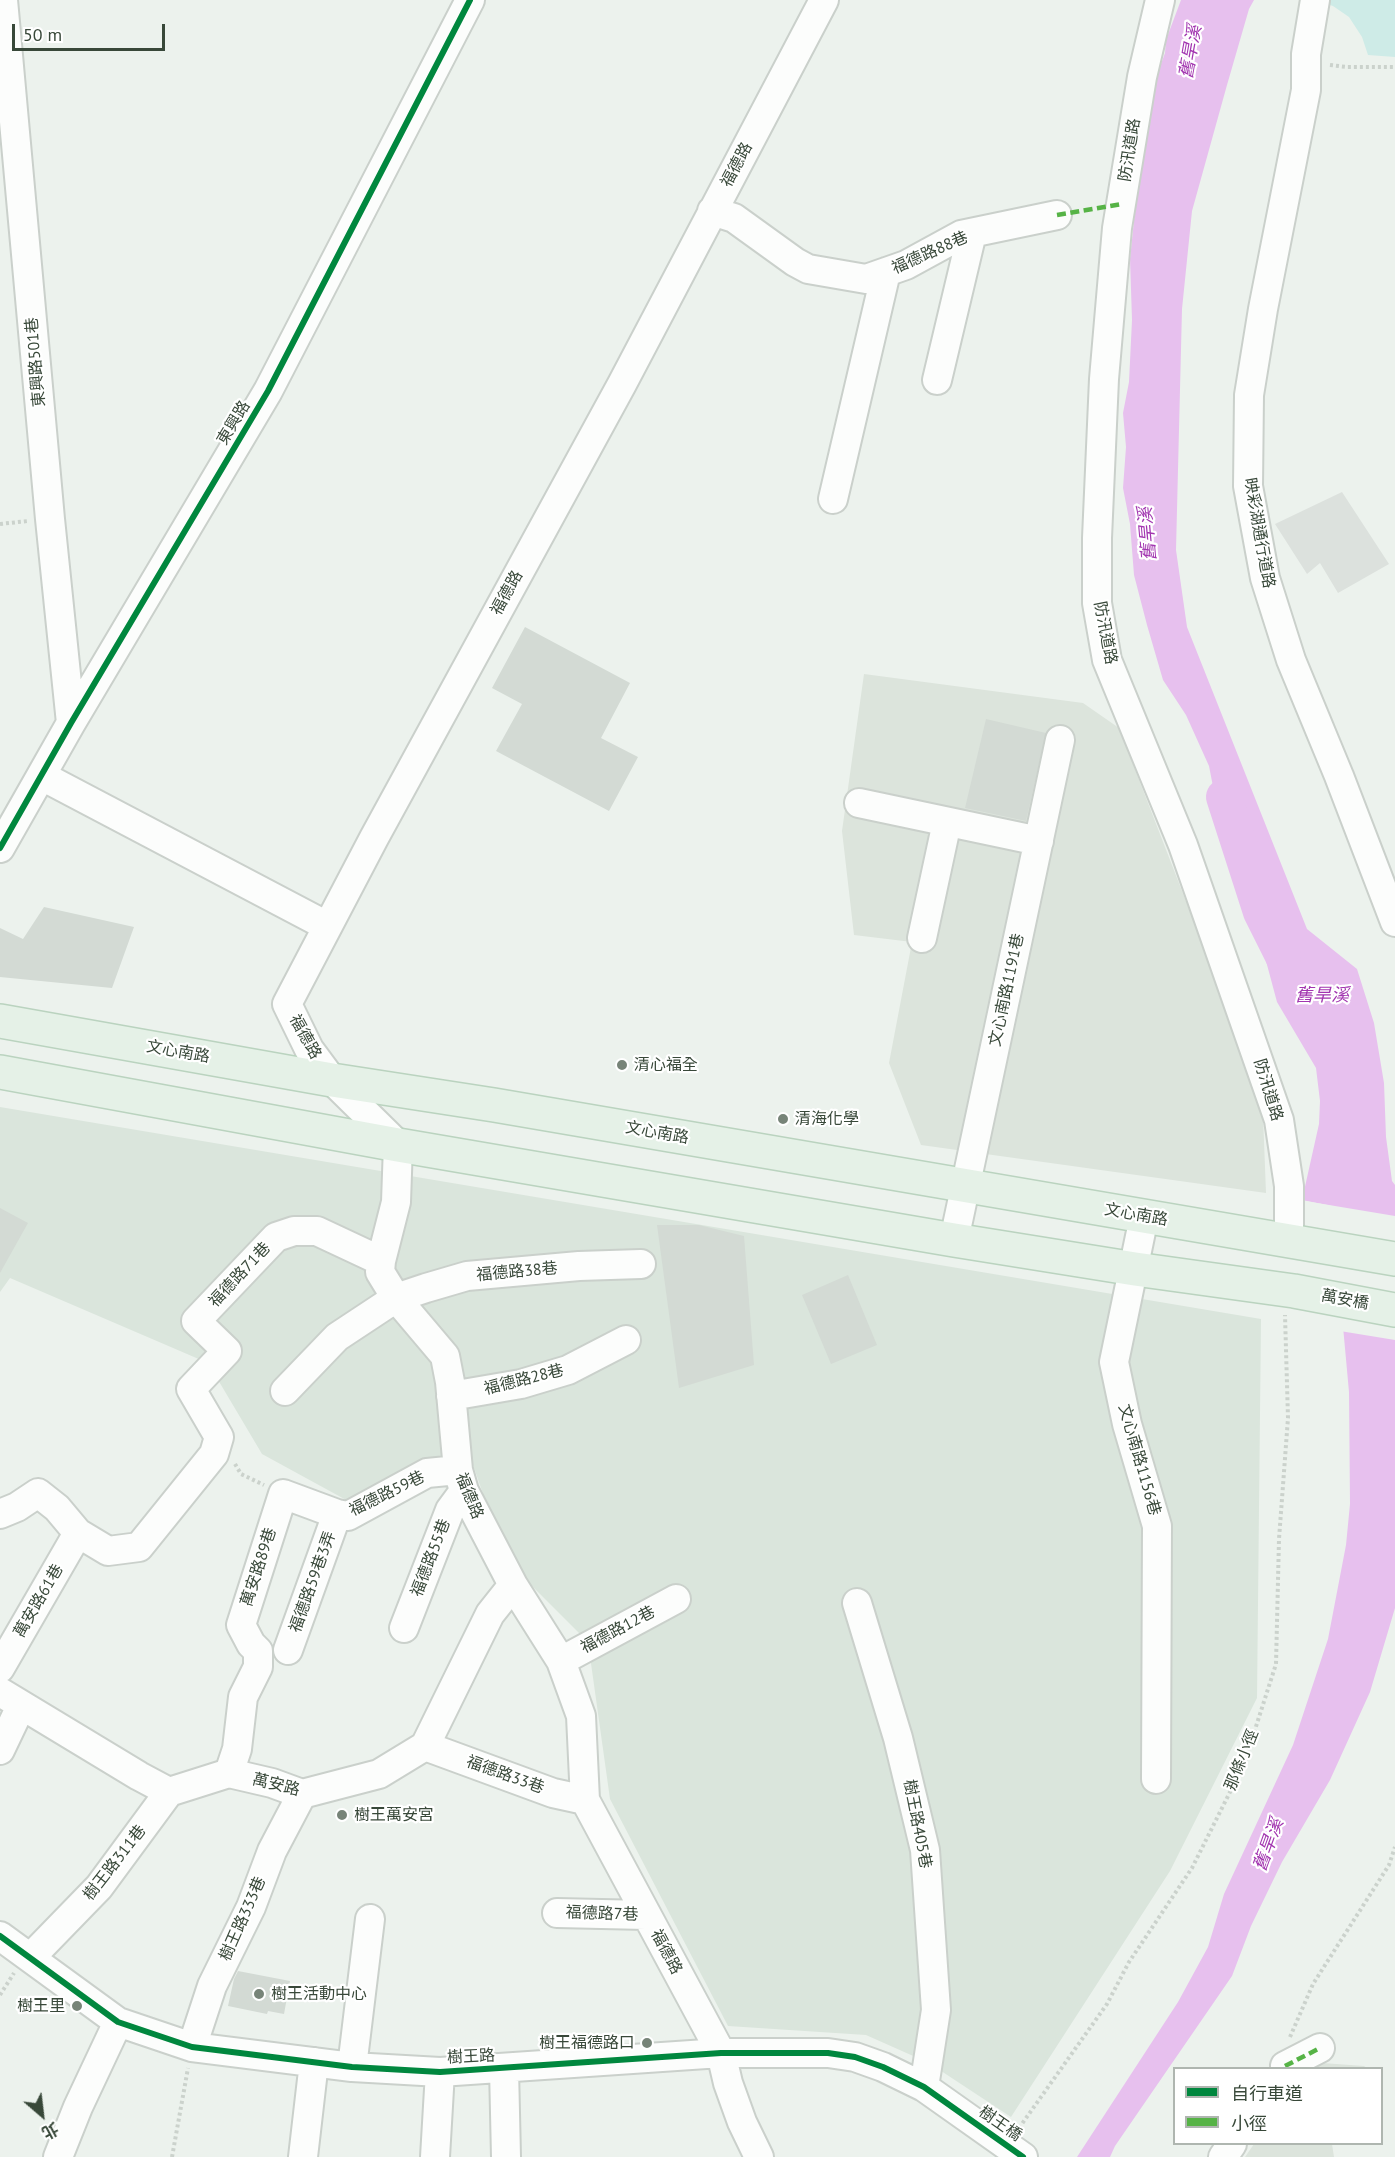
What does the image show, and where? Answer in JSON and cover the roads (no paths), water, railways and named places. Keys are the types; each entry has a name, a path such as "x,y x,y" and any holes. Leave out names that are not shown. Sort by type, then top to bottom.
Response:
{"main road":[{"name":"文心南路","path":"0,1021 332,1080 1302,1243"},
{"path":"0,1072 398,1144 1134,1269"},
{"path":"1302,1243 1395,1259"},
{"name":"萬安橋","path":"1134,1269 1289,1302 1395,1310"}],"street":[{"name":"東興路501巷","path":"3,0 50,519 71,723"},
{"name":"東興路","path":"0,848 71,723 268,391 470,0"},
{"name":"福德路","path":"398,1144 332,1080 309,1049 287,1004 327,926 622,384 824,0"},
{"name":"防汛道路","path":"1160,0 1142,77 1118,228 1104,379 1097,538 1097,603 1107,660 1183,845 1278,1120 1289,1186 1302,1243"},
{"name":"映彩湖通行道路","path":"1315,0 1311,15 1305,76 1263,309 1250,395 1248,486 1265,578 1291,660 1339,776 1395,922"},
{"name":"福德路88巷","path":"712,211 734,218 808,269 866,279 906,265 962,235 1057,216"},
{"path":"937,380 972,233"},
{"path":"832,499 886,272"},
{"name":"文心南路1191巷","path":"954,1240 1060,740"},
{"path":"42,776 327,926"},
{"path":"859,803 1039,841"},
{"path":"922,938 947,822"},
{"path":"381,1260 396,1202 398,1144"},
{"name":"文心南路1156巷","path":"1144,1217 1114,1362 1127,1424 1158,1526 1156,1779"},
{"name":"福德路71巷","path":"78,1533 108,1551 139,1547 214,1454 219,1437 192,1389 227,1350 196,1321 276,1237 294,1231 317,1231 381,1260"},
{"name":"福德路","path":"381,1260 380,1272 396,1298 445,1356 452,1396 461,1480 513,1585 561,1661 581,1716 585,1800 721,2053 728,2083 742,2122 759,2157"},
{"name":"福德路38巷","path":"285,1391 337,1337 396,1298 467,1276 579,1266 642,1264"},
{"name":"福德路28巷","path":"452,1396 521,1384 559,1372 626,1340"},
{"name":"福德路59巷","path":"283,1494 348,1516 427,1473 461,1480"},
{"name":"福德路55巷","path":"404,1628 461,1480"},
{"path":"0,1514 17,1507 38,1493 57,1508 78,1533"},
{"name":"萬安路89巷","path":"229,1773 237,1749 243,1697 258,1667 258,1651 251,1644 241,1625 283,1494"},
{"name":"福德路59巷3弄","path":"288,1650 337,1514"},
{"name":"萬安路61巷","path":"0,1668 78,1533"},
{"path":"425,1746 490,1614 513,1585"},
{"name":"福德路12巷","path":"561,1661 676,1599"},
{"name":"樹王路405巷","path":"856,1603 898,1738 925,1850 936,2010 924,2087"},
{"path":"0,1750 10,1699 169,1792"},
{"name":"萬安路","path":"169,1792 229,1773 272,1783 302,1794 379,1773 425,1746"},
{"name":"福德路33巷","path":"425,1746 553,1792 585,1800"},
{"name":"樹王路311巷","path":"31,1957 99,1887 169,1792"},
{"name":"樹王路333巷","path":"192,2047 212,1986 251,1907 272,1851 302,1794"},
{"name":"福德路7巷","path":"557,1913 646,1915"},
{"path":"352,2067 370,1919"},
{"name":"樹王路","path":"0,1936 118,2022 192,2047 352,2067 440,2072 721,2053 828,2053 855,2057 883,2067 924,2087 961,2113"},
{"path":"58,2157 78,2107 118,2022"},
{"path":"1286,2059 1320,2048"},
{"path":"303,2157 314,2062"},
{"path":"504,2068 506,2157"},
{"path":"435,2157 440,2072"},
{"name":"樹王橋","path":"961,2113 1015,2151"}],"water":[{"name":"舊旱溪","path":"1181,0 1254,0 1249,9 1192,211 1182,309 1176,550 1187,627 1307,929 1357,969 1374,1023 1384,1083 1386,1137 1392,1181 1395,1185 1395,1608 1370,1692 1330,1780 1282,1862 1251,1926 1232,1976 1115,2146 1110,2157 1077,2157 1178,2002 1208,1947 1224,1894 1293,1745 1328,1639 1346,1545 1350,1504 1349,1392 1332,1206 1302,1200 1319,1124 1320,1101 1316,1068 1277,1002 1266,961 1254,873 1216,802 1209,766 1186,715 1163,680 1134,575 1130,524 1123,488 1126,447 1123,413 1129,382 1132,320 1130,259 1140,163 1154,83 1165,53 1166,40"}],"waterway":[{"name":"舊旱溪","path":"1224,797 1261,912 1283,956"}],"place":[{"name":"清心福全","path":"622,1065"},
{"name":"清海化學","path":"783,1119"},
{"name":"樹王萬安宮","path":"342,1815"},
{"name":"樹王活動中心","path":"259,1994"},
{"name":"樹王里","path":"77,2006"},
{"name":"樹王福德路口","path":"647,2043"}]}
